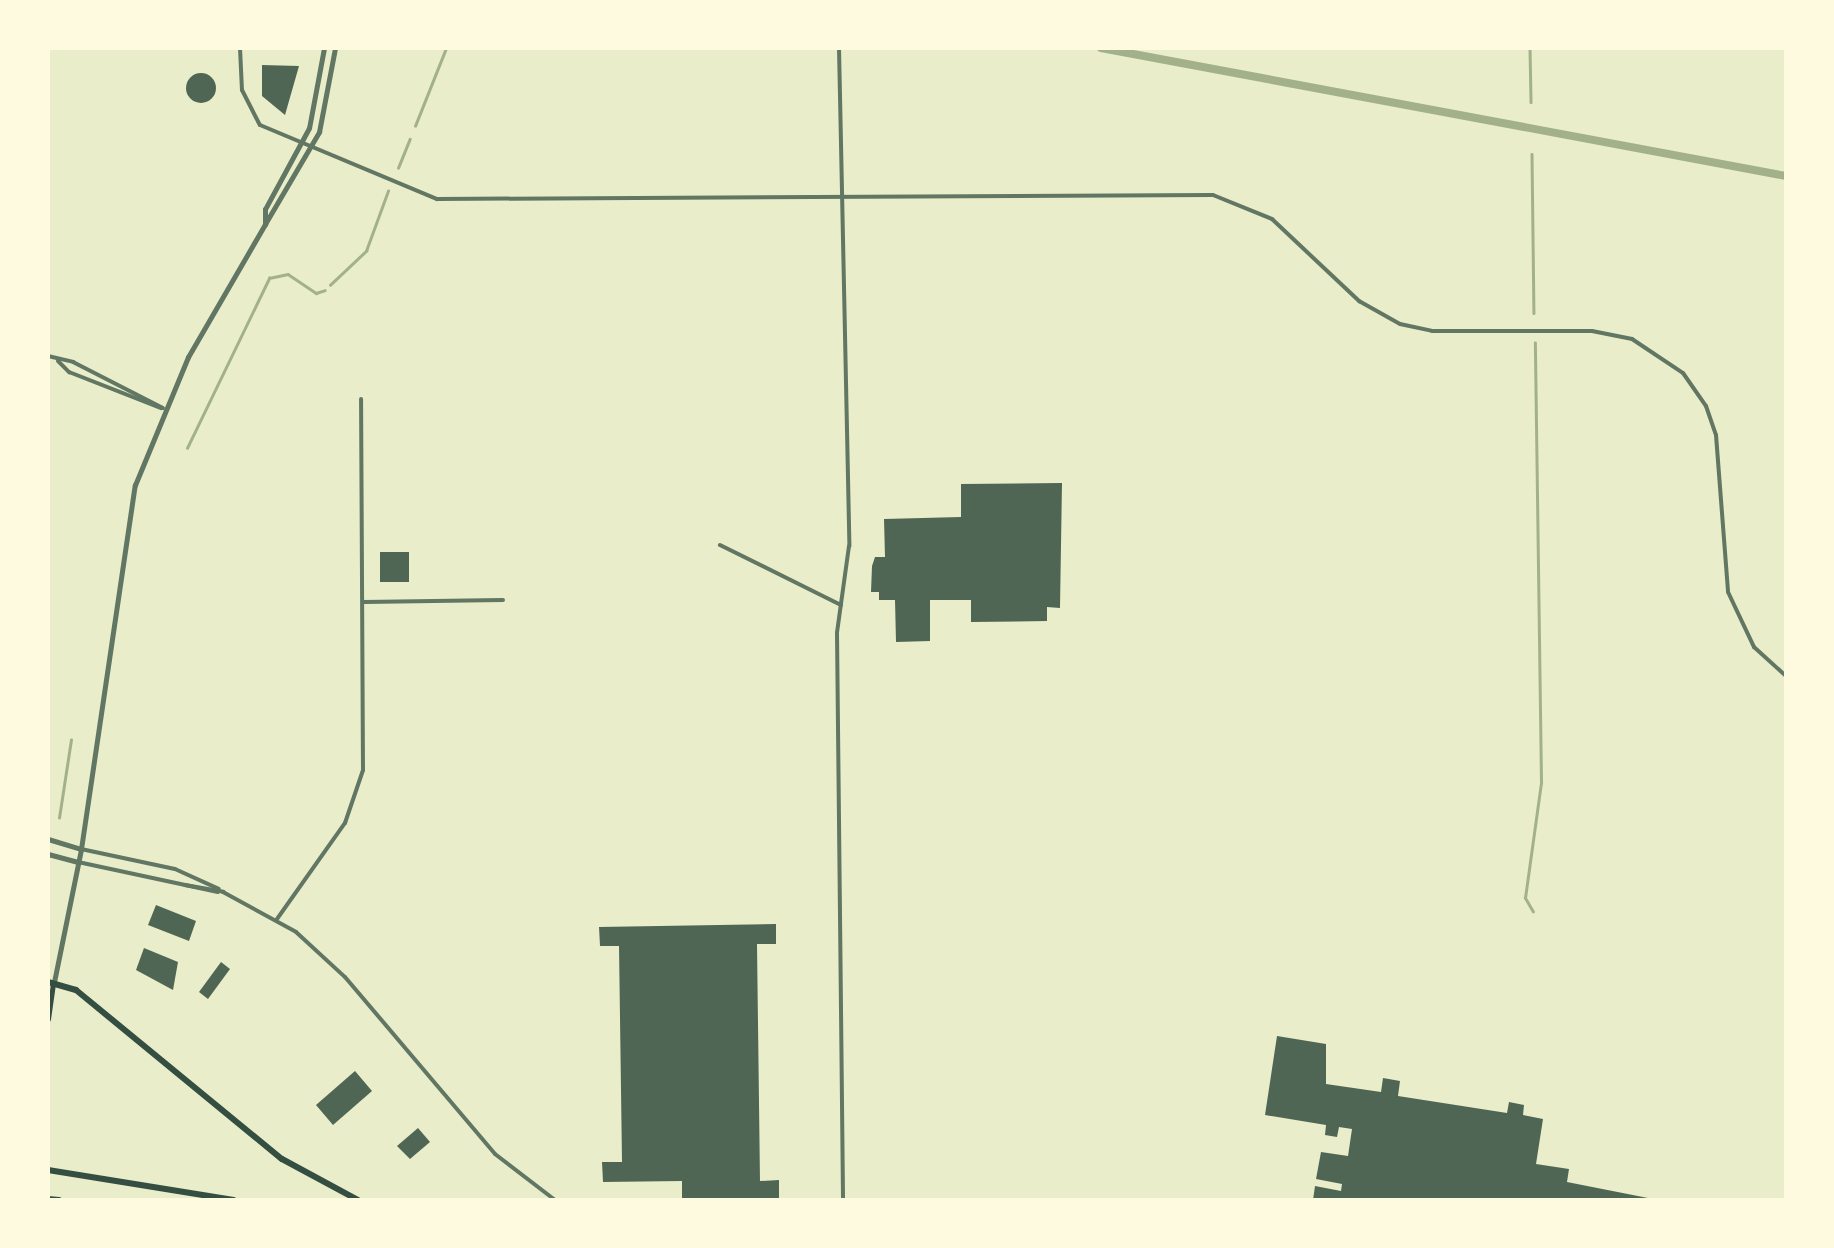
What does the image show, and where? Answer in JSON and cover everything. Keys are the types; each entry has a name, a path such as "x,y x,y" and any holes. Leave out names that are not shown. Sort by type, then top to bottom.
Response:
{"highway":[{"path":"51,982 76,990 282,1159 358,1200"},
{"path":"48,1170 234,1200"},
{"path":"48,1198 59,1200"}],"main road":[{"path":"48,1020 51,982"}],"street":[{"path":"240,48 242,90 251,116 301,144 437,199 1225,197 1272,219 1359,301 1400,324 1448,331 1578,330 1632,339 1683,373 1706,406 1716,435 1728,592 1754,647 1786,676"},
{"path":"265,224 265,209 301,144 324,48"},
{"path":"51,982 81,848 134,486 163,408 311,148 327,110 335,48"},
{"path":"839,48 845,197 849,546 841,605 843,1200"},
{"path":"48,356 94,384 163,408"},
{"path":"58,361 74,362 163,408"},
{"path":"277,919 346,823 358,794 365,754 362,399"},
{"path":"720,545 841,605"},
{"path":"364,602 503,600"},
{"path":"48,839 208,880 223,892 277,919 345,977 494,1154 554,1200"},
{"path":"48,854 223,892"}],"building":[{"path":"262,65 299,66 285,115 262,96"},
{"path":"201,73 215,82 216,88 207,102 201,103 187,94 186,88 195,74"},
{"path":"1062,483 1060,608 1047,607 1047,621 971,622 971,600 930,600 930,641 896,642 895,600 879,600 879,592 871,592 875,557 885,557 884,519 961,517 961,484"},
{"path":"380,552 409,552 409,582 380,582"},
{"path":"156,905 196,921 189,941 148,925"},
{"path":"776,924 776,944 757,944 760,1181 779,1180 779,1199 682,1200 682,1181 603,1182 602,1162 622,1162 619,946 600,946 599,927"},
{"path":"144,948 178,962 173,990 136,970"},
{"path":"221,962 230,969 208,999 199,992"},
{"path":"1277,1036 1326,1044 1326,1084 1381,1092 1383,1078 1400,1081 1398,1096 1507,1113 1509,1102 1524,1105 1523,1115 1543,1119 1536,1164 1569,1169 1567,1182 1658,1200 1313,1200 1315,1186 1341,1191 1342,1184 1316,1179 1321,1152 1348,1156 1352,1129 1339,1127 1337,1137 1325,1135 1326,1125 1265,1115"},
{"path":"355,1071 372,1091 333,1125 316,1105"},
{"path":"418,1128 430,1142 410,1159 397,1146"}],"waterway":[{"path":"415,126 446,48"},
{"path":"1101,48 1786,176"},
{"path":"1530,48 1531,102"},
{"path":"398,168 410,139"},
{"path":"1532,154 1534,313"},
{"path":"330,285 366,251 388,191"},
{"path":"187,448 269,278 288,274 316,293 325,290"},
{"path":"1533,912 1525,898 1541,782 1535,343"},
{"path":"59,818 71,740"},
{"path":"48,877 48,882"}]}
